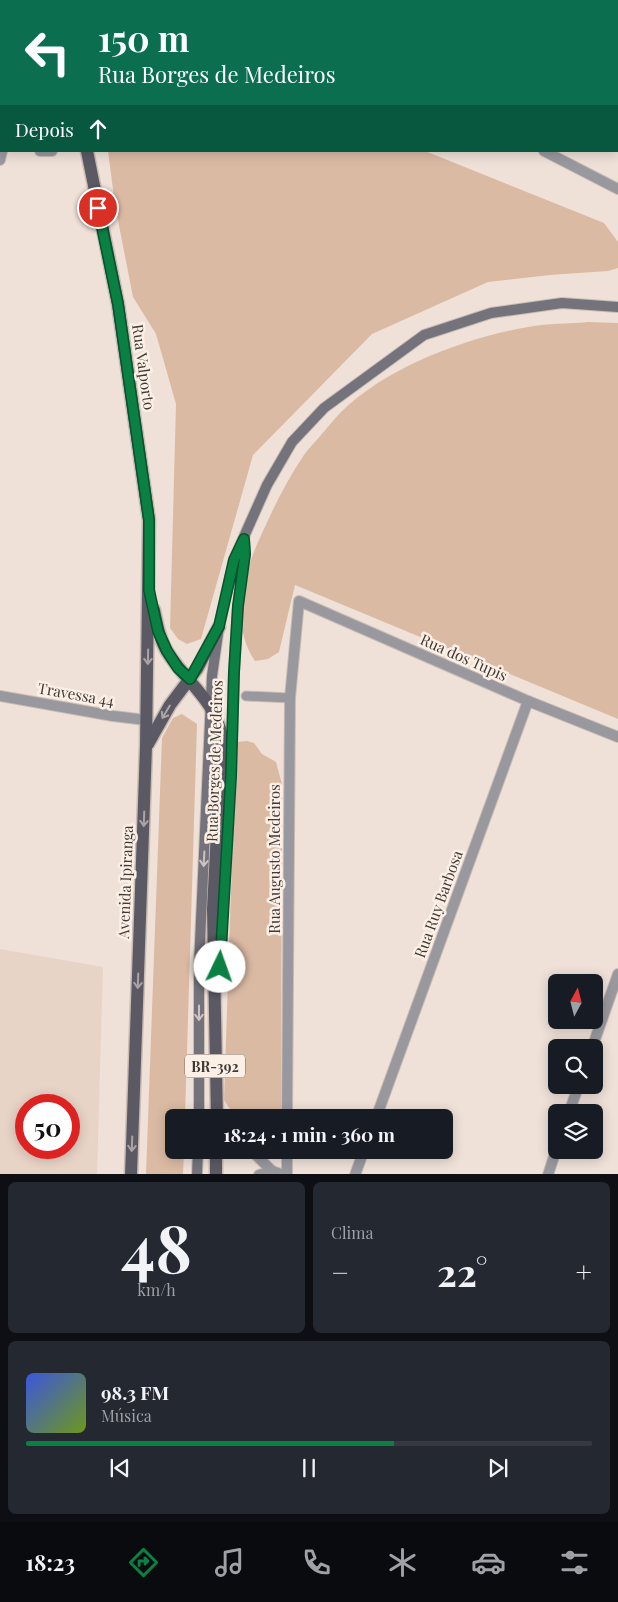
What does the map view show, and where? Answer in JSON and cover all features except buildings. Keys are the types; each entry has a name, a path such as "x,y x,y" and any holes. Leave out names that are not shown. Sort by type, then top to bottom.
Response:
{"main road":[{"name":"Rua Valporto","path":"87,152 118,304 149,520 149,590"},
{"name":"BR-392","path":"244,539 267,485 292,442 324,408 424,335 491,313 562,303 618,307"},
{"name":"Rua Borges de Medeiros","path":"199,1109 199,964 210,743 210,706 219,626 234,560 244,539"},
{"name":"Rua Borges de Medeiros","path":"218,1109 214,1014 220,957 231,776 238,606 245,554 244,539"},
{"path":"149,590 158,631 167,651 178,668 190,679 210,706 219,723 222,736 213,909 214,1014"},
{"name":"Avenida Ipiranga","path":"131,1174 146,746 149,590"},
{"path":"146,746 170,705 190,679 219,626"},
{"path":"197,1174 198,1159"},
{"path":"216,1159 216,1174"}],"street":[{"path":"546,152 618,189"},
{"name":"Rua Augusto Medeiros","path":"287,1109 290,698 299,600"},
{"name":"Rua dos Tupis","path":"299,600 528,701 618,736"},
{"name":"Travessa 44","path":"0,696 146,720"},
{"name":"Rua Ruy Barbosa","path":"379,1109 528,701"},
{"path":"595,1039 618,974"},
{"path":"260,1159 272,1171"},
{"path":"259,1174 272,1171 285,1174 286,1159"},
{"path":"355,1174 361,1159"},
{"path":"548,1174 553,1159"}],"lane":[{"path":"246,696 290,698"}],"shaded area":[{"path":"108,152 427,152 604,223 618,242 618,268 608,271 488,282 372,334 253,455 201,639 187,644 178,639 170,628 176,404 156,334 133,297 115,205"},
{"path":"588,322 618,323 618,719 295,585 279,652 268,659 255,661 243,633 241,618 244,587 252,556 295,468 341,412 381,381 404,368 453,347 528,327"},
{"path":"182,714 197,724 185,1109 165,1109 165,1159 184,1159 183,1174 146,1174 162,738 173,718"},
{"path":"247,741 254,743 262,754 276,762 282,784 281,1109 230,1109 224,1100 236,742"},
{"path":"0,949 103,967 97,1174 0,1174"}],"route":[{"path":"98,208 118,304 149,520 149,590 158,631 167,651 178,668 190,679 219,626 234,560 244,539 245,554 238,606 234,672 231,776 220,967"}]}
